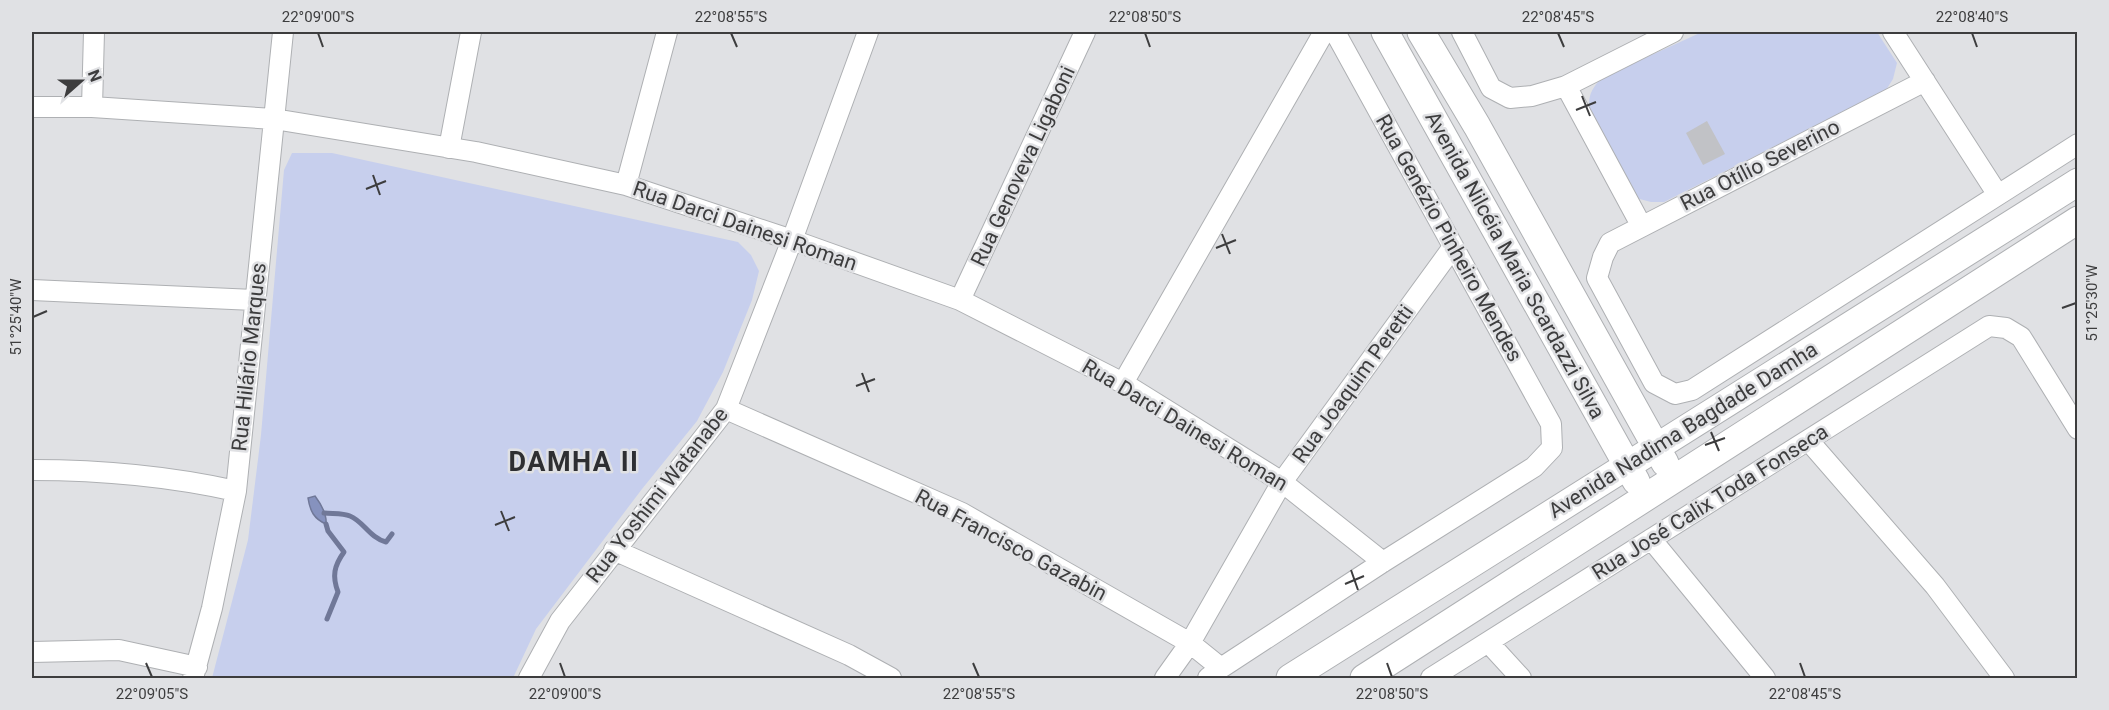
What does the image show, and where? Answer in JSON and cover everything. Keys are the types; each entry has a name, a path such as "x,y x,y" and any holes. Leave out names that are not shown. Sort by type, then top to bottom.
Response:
{"street":[{"path":"92,107 94,32"},
{"name":"Rua Hilário Marques","path":"195,673 212,608 236,491 283,32"},
{"path":"449,148 471,32"},
{"path":"626,185 667,32"},
{"name":"Rua Yoshimi Watanabe","path":"529,678 560,621 726,409 792,240 868,32"},
{"name":"Rua Genoveva Ligaboni","path":"960,300 1085,32"},
{"path":"1123,383 1324,32"},
{"name":"Rua Genézio Pinheiro Mendes","path":"1335,32 1551,424 1552,448 1534,467 1383,562"},
{"name":"Avenida Nilcéia Maria Scardazzi Silva","path":"1385,32 1646,498"},
{"name":"Avenida Nilcéia Maria Scardazzi Silva","path":"1421,32 1477,126 1674,480"},
{"path":"1462,32 1491,88 1510,98 1532,96 1566,86 1673,32"},
{"path":"1893,32 1998,195"},
{"name":"Rua Otílio Severino","path":"1603,257 1610,243 1641,225 1925,81"},
{"path":"1566,86 1641,225"},
{"name":"Rua Darci Dainesi Roman","path":"32,106 92,107 274,119 449,148 626,185 792,240 960,300 1123,383 1281,482 1383,562"},
{"path":"1448,143 1477,126"},
{"name":"Avenida Nadima Bagdade Damha","path":"1603,257 1598,278 1654,383 1675,394 1692,390 2078,144"},
{"name":"Avenida Nadima Bagdade Damha","path":"1290,678 2078,182"},
{"name":"Avenida Nadima Bagdade Damha","path":"1364,678 2078,220"},
{"name":"Rua Joaquim Peretti","path":"1165,678 1190,643 1281,482 1454,247"},
{"path":"1530,290 1560,274"},
{"path":"32,290 254,300"},
{"name":"Rua José Calix Toda Fonseca","path":"1431,678 1989,327 2006,328 2021,337 2078,429"},
{"name":"Rua Francisco Gazabin","path":"726,409 962,513 1190,643 1214,673"},
{"path":"1808,440 1935,586 2004,678"},
{"path":"32,470 70,470 190,481 236,491"},
{"path":"1651,539 1765,678"},
{"path":"614,550 849,655 891,678"},
{"path":"1214,673 1383,562"},
{"path":"1488,642 1521,678"},
{"path":"32,652 119,650 195,673"}],"shaded area":[{"path":"1702,32 1877,32 1897,63 1893,79 1886,90 1664,202 1651,202 1636,198 1590,111 1591,93 1601,78"},
{"path":"292,153 332,153 738,242 751,255 759,271 752,300 723,372 697,421 642,489 536,629 513,678 212,678 248,540 261,435 284,170"},
{"path":"315,496 323,509 326,524 318,520 311,511 308,498"}],"building":[{"path":"1707,121 1725,154 1703,165 1686,133"}],"waterway":[{"path":"324,513 355,518 375,537 386,542 392,534"},
{"path":"326,524 328,531 344,552 336,567 335,581 338,592 327,619"}],"district":[{"name":"DAMHA II","path":"574,462"}]}
